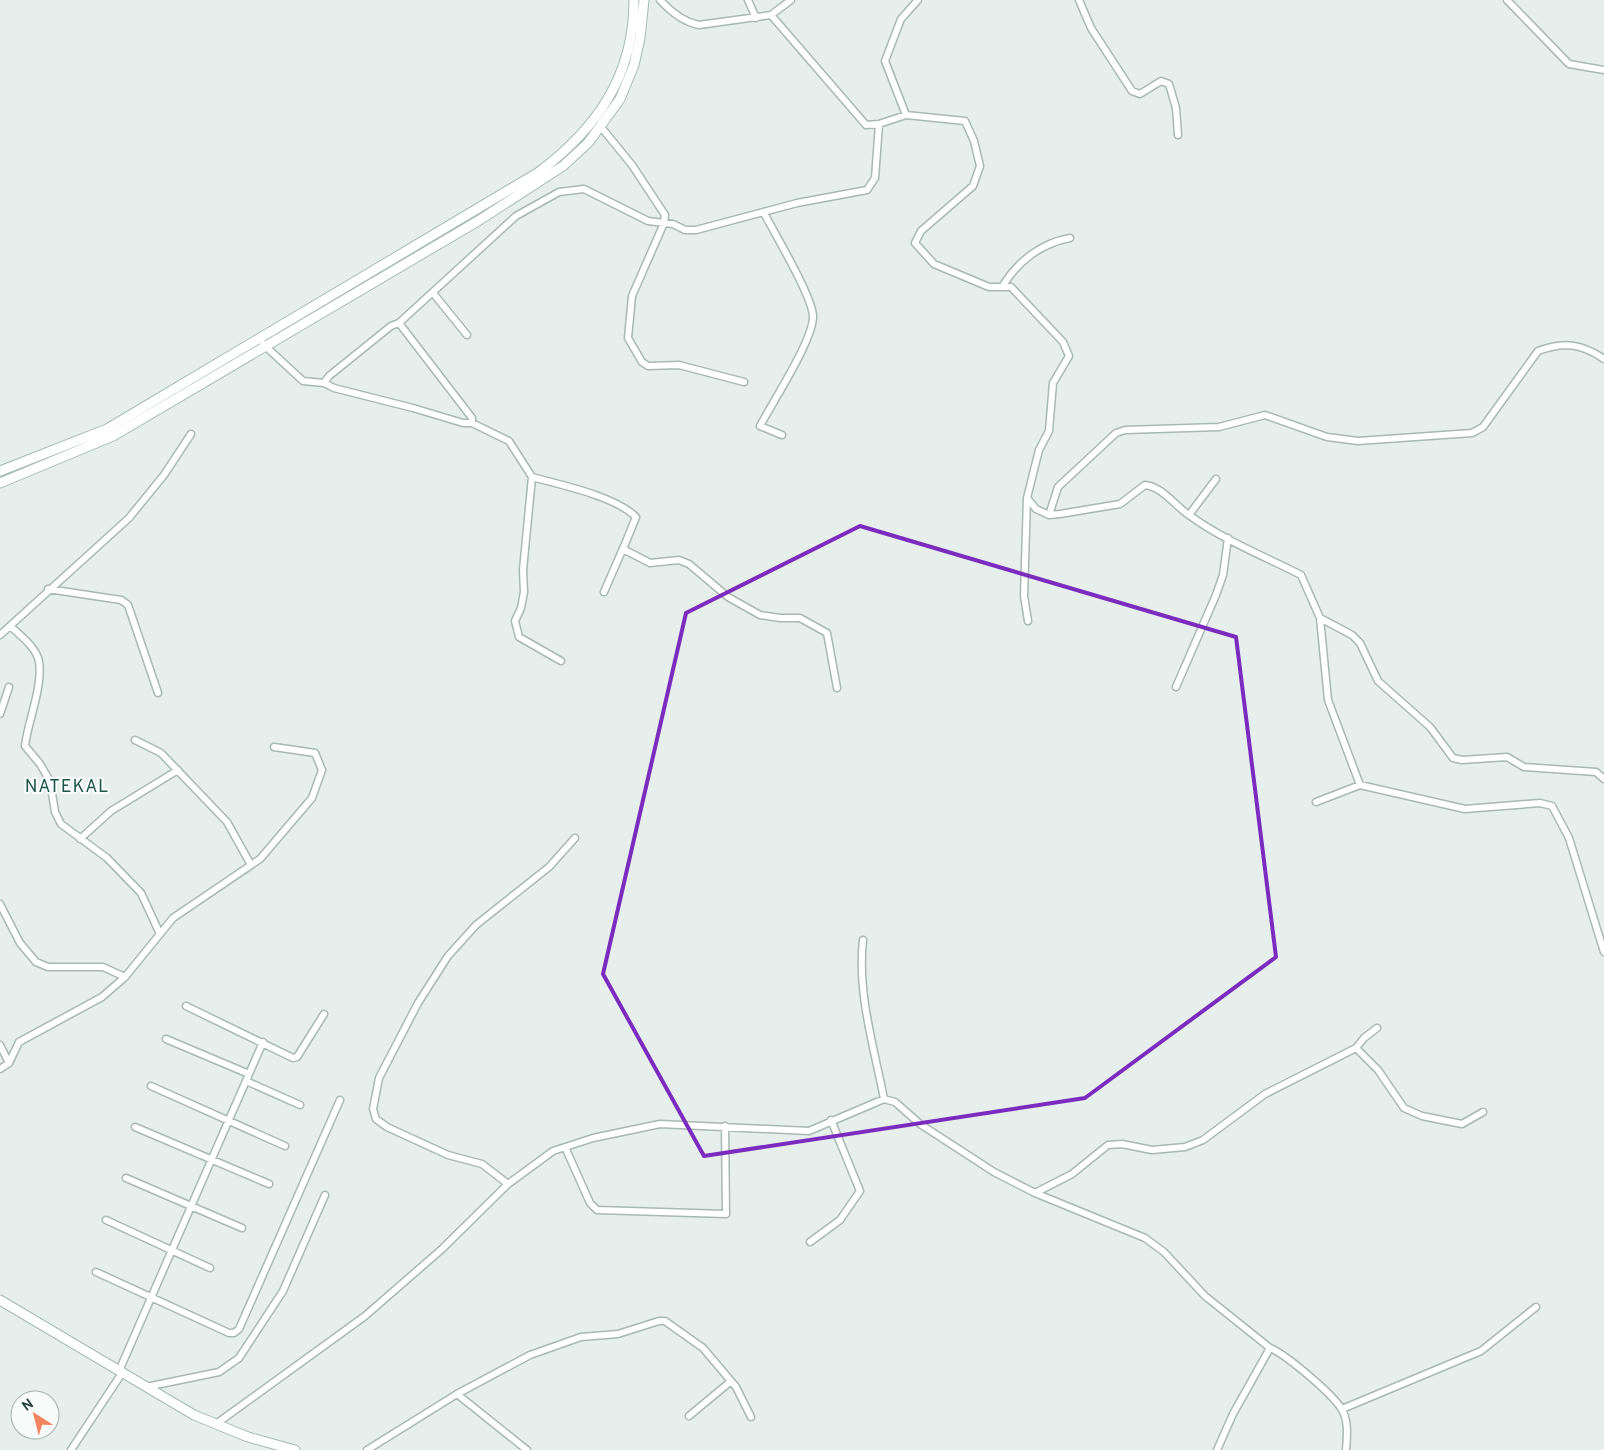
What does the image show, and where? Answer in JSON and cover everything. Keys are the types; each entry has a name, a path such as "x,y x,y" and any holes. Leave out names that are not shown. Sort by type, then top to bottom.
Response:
{"main road":[{"path":"0,471 107,429 539,172 577,141 603,109 620,77 631,35 634,0"},
{"path":"0,483 113,436 525,192 563,166 588,143 620,99 634,65 640,38 644,0"},
{"path":"0,1300 194,1415 248,1437 295,1450"}],"street":[{"path":"660,0 669,10 688,23 699,24 771,15 791,0"},
{"path":"748,0 756,18"},
{"path":"906,116 885,61 901,19 918,0"},
{"path":"1079,0 1091,28 1132,91 1140,94 1161,81 1169,84 1176,108 1178,134"},
{"path":"1507,0 1569,64 1604,70"},
{"path":"771,15 866,124 879,124 906,116 965,120 974,141 980,166 973,186 921,230 915,244 934,264 960,273 989,287 1011,288 1063,342 1069,356 1053,384 1049,431 1039,450 1027,498 1024,596 1028,621"},
{"path":"324,382 344,363 391,326 399,323 516,216 559,192 584,190 648,221 664,223 685,230 696,230 764,213 797,202 867,190 875,178 879,124"},
{"path":"601,127 655,197 665,215 664,223 632,296 628,338 642,362 648,366 679,365 744,382"},
{"path":"764,213 808,299 813,316 804,345 760,426 782,435"},
{"path":"1002,287 1013,269 1052,241 1070,238"},
{"path":"433,293 467,335"},
{"path":"399,323 472,418 472,423"},
{"path":"257,339 303,381 324,382 334,388 463,423 472,423 510,441 532,477 523,570 524,592 521,608 515,621 520,637 561,661"},
{"path":"1049,515 1058,487 1116,433 1125,430 1219,427 1265,415 1327,437 1358,440 1472,434 1483,427 1538,351 1551,346 1578,345 1604,359"},
{"path":"0,635 129,518 164,475 191,434"},
{"path":"532,477 585,492 628,509 636,517 604,592"},
{"path":"1189,515 1216,479"},
{"path":"1027,498 1036,509 1049,515 1120,504 1145,485 1154,486 1189,515 1228,538 1301,575 1320,618 1328,700 1360,785"},
{"path":"1176,687 1223,575 1228,538"},
{"path":"623,550 650,563 679,560 690,564 728,596 760,615 800,618 827,633 837,688"},
{"path":"48,590 121,600 128,605 158,693"},
{"path":"1320,618 1352,635 1360,643 1378,681 1430,727 1453,758 1462,760 1507,757 1524,767 1596,772 1604,779"},
{"path":"10,626 29,644 39,661 37,685 25,746 40,764 50,781 55,812 61,824 107,858 141,893 160,934"},
{"path":"0,714 9,687"},
{"path":"135,740 161,753 227,822 251,865"},
{"path":"0,1069 9,1064 19,1042 102,998 125,976 173,918 260,859 312,798 322,770 315,753 274,747"},
{"path":"80,839 111,811 178,770"},
{"path":"1316,802 1360,785 1465,809 1540,802 1552,806 1569,838 1604,952"},
{"path":"508,1184 482,1164 448,1155 387,1127 376,1119 373,1109 379,1078 418,1003 448,956 476,925 549,866 576,838"},
{"path":"0,904 20,943 36,962 48,967 103,967 125,976"},
{"path":"862,940 861,957 864,992 884,1099"},
{"path":"186,1006 263,1042 290,1057 297,1057 324,1014"},
{"path":"1035,1193 1072,1174 1108,1145 1122,1144 1152,1150 1185,1146 1203,1140 1266,1094 1356,1048 1364,1038 1377,1028"},
{"path":"166,1039 249,1074"},
{"path":"71,1450 121,1372 263,1042"},
{"path":"0,1046 9,1064"},
{"path":"1356,1048 1378,1070 1404,1108 1422,1116 1462,1124 1483,1112"},
{"path":"246,1081 300,1105"},
{"path":"151,1086 285,1146"},
{"path":"216,1424 365,1316 442,1249 508,1184 553,1151 593,1138 660,1124 809,1131 884,1099 895,1102 920,1124 994,1172 1035,1193 1145,1238 1164,1252 1205,1296 1270,1348 1305,1372 1342,1409 1348,1429 1346,1450"},
{"path":"96,1272 229,1333 234,1332 238,1328 340,1100"},
{"path":"810,1242 840,1220 860,1191 831,1120"},
{"path":"565,1147 590,1203 597,1210 726,1214 725,1126"},
{"path":"135,1127 211,1161 269,1184"},
{"path":"126,1178 242,1228"},
{"path":"146,1387 218,1372 239,1358 283,1291 325,1195"},
{"path":"106,1220 210,1268"},
{"path":"1342,1409 1481,1351 1536,1307"},
{"path":"366,1450 456,1394 530,1355 581,1337 618,1334 659,1321 665,1321 703,1348 736,1387 751,1417"},
{"path":"1217,1450 1233,1414 1270,1348"},
{"path":"689,1416 730,1382"},
{"path":"456,1394 527,1450"}],"highlighted area":[{"path":"860,526 1236,637 1276,957 1085,1098 704,1156 603,974 686,613"}],"district":[{"name":"NATEKAL","path":"67,786"}]}
